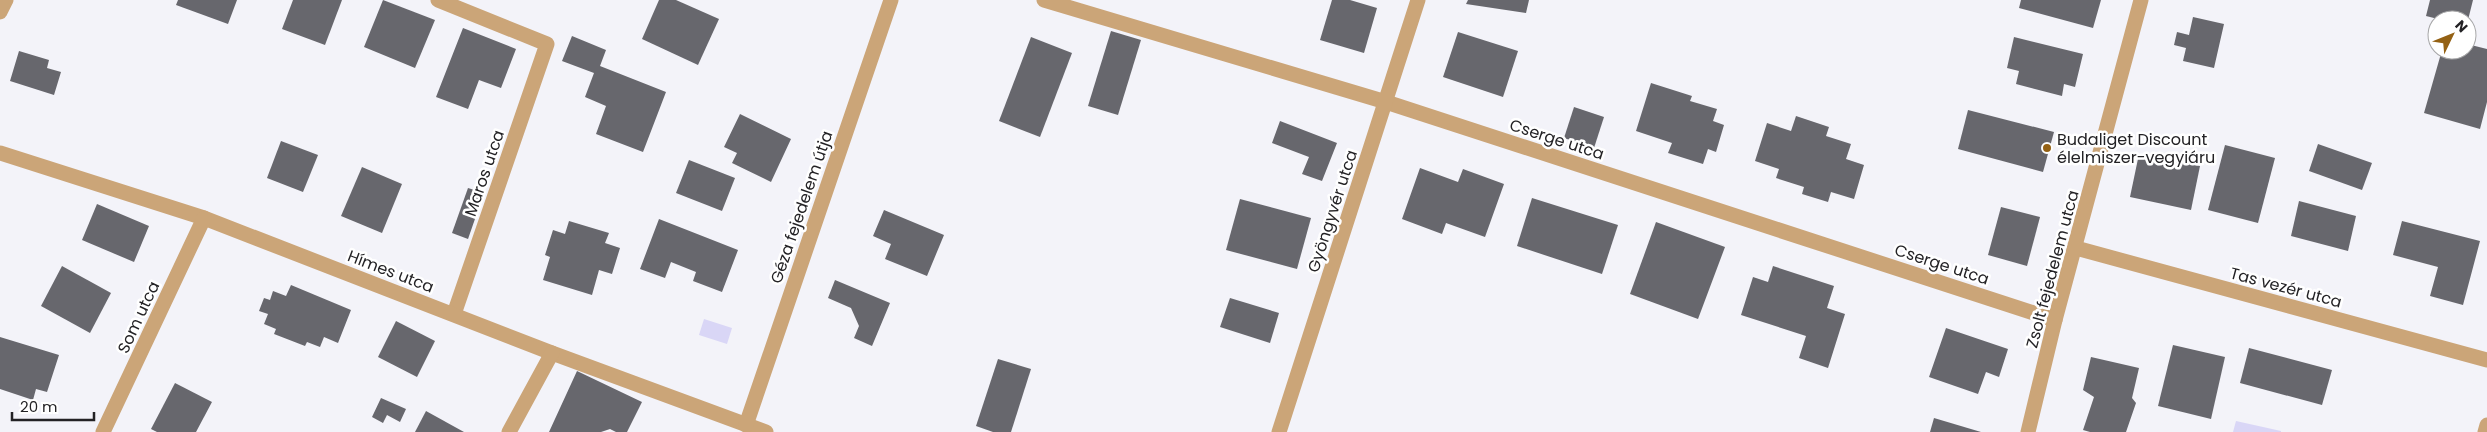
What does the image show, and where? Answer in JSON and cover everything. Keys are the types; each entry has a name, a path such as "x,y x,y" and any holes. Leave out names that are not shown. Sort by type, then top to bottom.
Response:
{"street":[{"path":"0,12 6,0"},
{"name":"Maros utca","path":"438,0 547,44 454,314"},
{"name":"Géza fejedelem útja","path":"746,425 891,0"},
{"name":"Cserge utca","path":"1044,0 1386,102 2055,320"},
{"name":"Gyöngyvér utca","path":"1279,432 1418,0"},
{"name":"Zsolt fejedelem utca","path":"2028,432 2055,320 2076,248 2140,0"},
{"name":"Hímes utca","path":"0,153 204,218 552,353 766,432"},
{"name":"Som utca","path":"103,432 204,218"},
{"name":"Tas vezér utca","path":"2076,248 2487,360"},
{"path":"509,432 552,353"},
{"path":"2485,432 2487,425"}],"shaded area":[{"path":"704,319 732,328 727,344 699,335"},
{"path":"2236,421 2281,431 2281,432 2233,432"}],"building":[{"path":"178,0 237,0 228,24 176,5"},
{"path":"293,0 342,0 325,45 282,29"},
{"path":"383,0 435,20 415,68 364,47"},
{"path":"659,0 676,0 719,19 698,65 642,39"},
{"path":"1332,0 1350,0 1377,8 1364,53 1320,40"},
{"path":"1468,0 1529,0 1526,13 1466,4"},
{"path":"2021,0 2101,0 2093,28 2019,8"},
{"path":"2430,0 2473,0 2470,10 2428,10"},
{"path":"2193,17 2224,24 2214,68 2183,61 2186,48 2174,45 2177,32 2189,35"},
{"path":"463,28 516,49 501,88 479,80 468,109 436,97"},
{"path":"1111,31 1141,40 1118,115 1088,106"},
{"path":"1458,32 1518,51 1503,97 1443,77"},
{"path":"572,36 606,50 600,66 666,92 643,152 596,134 606,106 585,97 594,73 562,61"},
{"path":"1031,37 1072,53 1040,137 999,121"},
{"path":"2014,37 2083,54 2075,87 2064,84 2062,96 2016,84 2019,71 2007,68"},
{"path":"2477,46 2487,49 2487,102 2480,129 2424,113 2439,60 2477,60"},
{"path":"19,51 49,60 47,68 61,72 54,95 10,81"},
{"path":"1651,83 1692,96 1690,101 1717,109 1713,121 1724,125 1716,152 1708,149 1703,164 1668,153 1672,143 1636,131"},
{"path":"1574,107 1604,117 1594,148 1564,138"},
{"path":"1968,110 2054,132 2043,172 1958,149"},
{"path":"740,114 791,139 771,182 732,163 737,153 724,147"},
{"path":"1796,116 1829,127 1826,136 1851,144 1846,159 1864,165 1854,199 1831,192 1828,202 1802,194 1804,187 1776,178 1779,169 1755,161 1767,123 1791,131"},
{"path":"1280,121 1337,143 1322,181 1302,174 1309,157 1272,143"},
{"path":"281,141 318,155 303,192 267,178"},
{"path":"2318,144 2372,163 2362,190 2309,171"},
{"path":"2225,145 2275,158 2258,223 2208,210"},
{"path":"2139,154 2200,166 2191,210 2130,197"},
{"path":"689,160 735,178 722,211 676,193"},
{"path":"362,167 402,184 382,233 341,216"},
{"path":"1420,168 1458,182 1463,169 1504,184 1485,237 1446,223 1442,234 1402,219"},
{"path":"468,188 484,193 468,239 452,233"},
{"path":"1532,198 1618,225 1602,274 1517,246"},
{"path":"1240,199 1311,218 1297,269 1226,250"},
{"path":"2299,201 2356,216 2348,251 2291,236"},
{"path":"97,204 149,226 134,262 82,240"},
{"path":"2001,207 2040,217 2027,266 1988,255"},
{"path":"884,210 944,235 927,276 885,259 891,244 873,236"},
{"path":"659,219 738,250 722,292 693,281 696,272 671,262 665,278 640,269"},
{"path":"569,221 609,233 605,243 620,248 612,274 599,270 592,295 543,280 550,257 545,255 553,230 565,234"},
{"path":"2402,221 2480,241 2463,305 2430,296 2438,267 2393,255"},
{"path":"1656,222 1725,247 1698,319 1630,294"},
{"path":"62,266 111,293 90,333 41,306"},
{"path":"1773,266 1834,286 1827,308 1845,314 1828,368 1799,358 1806,336 1741,315 1753,277 1768,282"},
{"path":"835,280 890,303 872,346 854,338 859,326 851,308 828,298"},
{"path":"291,285 351,310 338,343 324,337 320,347 307,342 305,346 274,334 276,329 264,324 268,314 259,311 264,298 270,300 273,291 286,296"},
{"path":"1230,298 1279,313 1270,343 1220,327"},
{"path":"396,321 435,341 417,377 378,357"},
{"path":"1946,328 2008,349 1999,377 1986,372 1978,394 1929,377"},
{"path":"0,337 59,355 47,392 36,389 33,400 0,389"},
{"path":"2173,345 2225,357 2211,419 2158,406"},
{"path":"2249,348 2332,370 2322,405 2240,383"},
{"path":"2091,357 2139,368 2132,398 2136,403 2126,432 2090,432 2083,430 2094,397 2083,390"},
{"path":"998,359 1031,369 1011,432 993,432 976,426"},
{"path":"577,371 642,402 627,432 616,432 610,429 601,432 549,432"},
{"path":"175,383 212,402 196,432 157,432 151,429"},
{"path":"381,398 406,409 400,422 387,415 383,423 372,417"},
{"path":"426,411 464,432 415,432"},
{"path":"1934,418 1981,432 1930,432"}],"place":[{"name":"Budaliget Discount élelmiszer-vegyiáru","path":"2047,148"}]}
